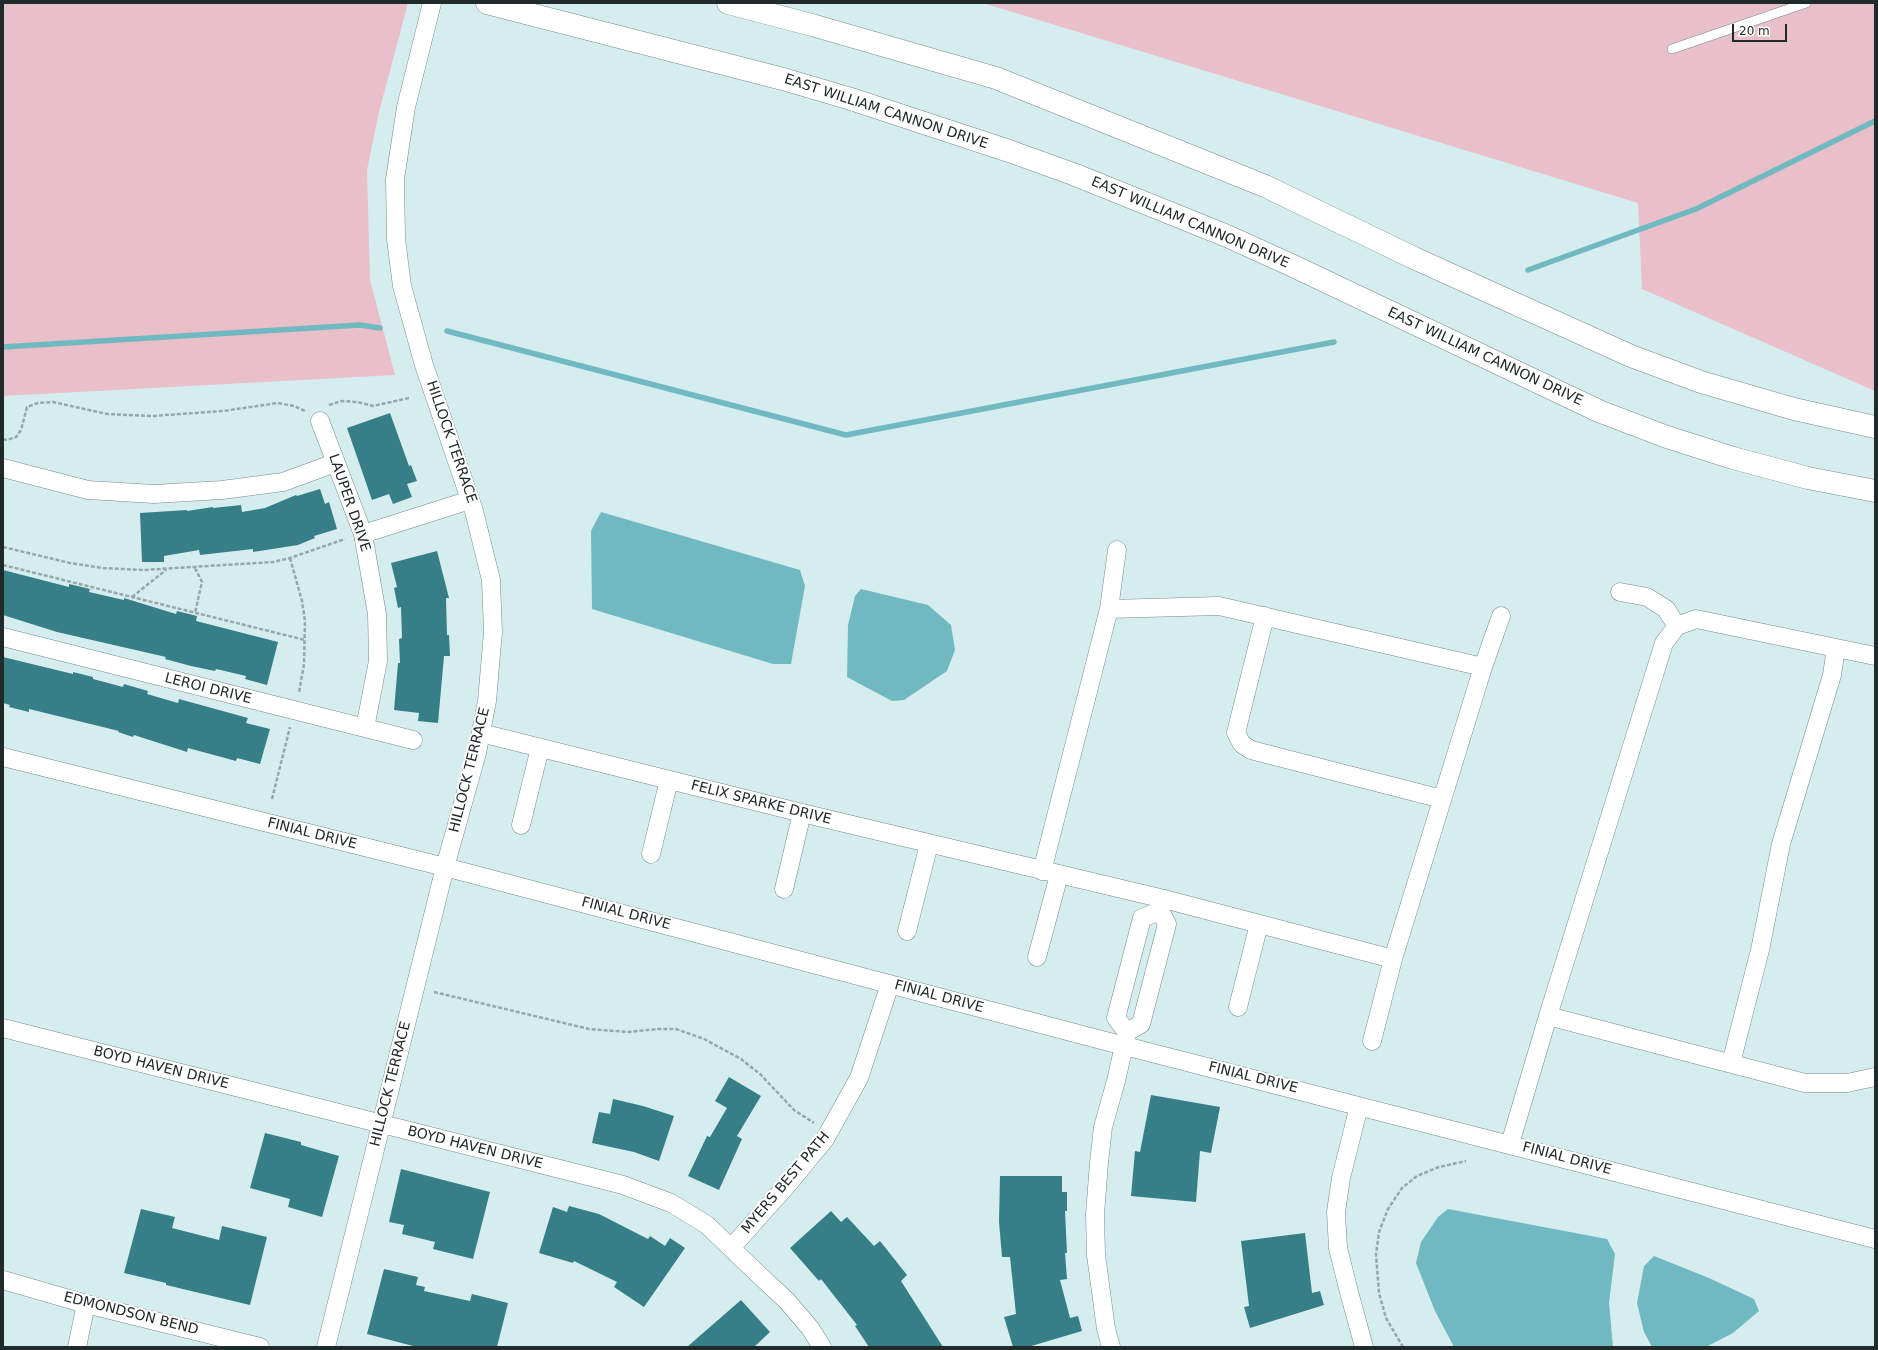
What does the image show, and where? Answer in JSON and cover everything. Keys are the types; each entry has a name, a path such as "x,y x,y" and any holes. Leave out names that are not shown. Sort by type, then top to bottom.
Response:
{"street":[{"name":"HILLOCK TERRACE","path":"326,1347 380,1124 445,867 478,753 487,701 493,632 492,580 470,500 424,365 402,286 396,239 395,179 406,107 432,3"},
{"name":"EAST WILLIAM CANNON DRIVE","path":"487,3 783,79 851,99 1009,151 1073,174 1241,243 1601,412 1667,437 1733,458 1808,478 1875,491"},
{"path":"728,3 812,25 996,78 1265,186 1414,258 1631,356 1701,382 1794,409 1875,427"},
{"name":"LAUPER DRIVE","path":"318,413 335,463 363,534 377,614 378,661 364,728"},
{"path":"3,468 88,490 154,494 222,490 283,482 335,463"},
{"path":"363,534 470,500"},
{"path":"1037,957 1050,873 1109,609 1117,550"},
{"path":"1620,592 1647,597 1666,609 1677,626"},
{"path":"1109,609 1219,606 1483,667"},
{"path":"1265,616 1236,733 1242,744 1251,750 1442,799"},
{"path":"1372,1041 1393,959 1483,667 1501,616"},
{"path":"1510,1144 1548,1016 1664,643 1677,626 1696,618 1875,656"},
{"name":"LEROI DRIVE","path":"3,637 413,740"},
{"path":"1731,1063 1760,950 1781,844 1832,675 1836,648"},
{"name":"FELIX SPARKE DRIVE","path":"481,733 1050,873 1162,905 1259,924 1393,959"},
{"path":"521,825 540,748"},
{"name":"FINIAL DRIVE","path":"3,758 445,867 890,984 1126,1039 1359,1106 1875,1239"},
{"path":"651,854 669,780"},
{"path":"784,889 802,813"},
{"path":"907,931 929,844"},
{"path":"1111,1347 1106,1329 1096,1255 1095,1214 1103,1127 1126,1039 1141,1024 1167,924 1162,905 1142,918 1116,1018 1126,1039"},
{"path":"1238,1007 1259,924"},
{"name":"MYERS BEST PATH","path":"732,1248 789,1183 824,1140 859,1078 890,984"},
{"path":"1548,1016 1805,1083 1847,1083 1875,1077"},
{"name":"BOYD HAVEN DRIVE","path":"3,1028 623,1185 671,1203 706,1225 732,1248 787,1301 810,1328 822,1347"},
{"path":"1359,1106 1341,1178 1336,1212 1338,1248 1364,1347"},
{"name":"EDMONDSON BEND","path":"3,1280 86,1304 260,1347"},
{"path":"77,1347 86,1304"}],"lane":[{"path":"1672,49 1806,3"}],"path":[{"path":"3,439 7,440 16,437 21,430 27,407 38,403 53,402 107,414 152,416 223,411 278,403 318,413 341,402 352,402 373,406 409,398"},
{"path":"3,547 70,563 103,568 167,569 273,562 290,558 345,539"},
{"path":"290,558 302,601 306,640 298,694"},
{"path":"3,565 306,640"},
{"path":"195,568 202,582 195,613"},
{"path":"132,597 167,569"},
{"path":"272,799 291,724"},
{"path":"434,992 589,1029 628,1032 676,1029 704,1039 741,1059 760,1074 776,1093 794,1110 814,1123"},
{"path":"1403,1347 1386,1318 1379,1293 1376,1254 1379,1232 1388,1209 1402,1188 1417,1176 1439,1167 1466,1161"}],"shaded area":[{"path":"3,3 408,3 379,112 367,170 370,280 395,375 3,396"},
{"path":"983,3 1875,3 1875,391 1642,289 1638,203"}],"water":[{"path":"601,512 800,570 805,586 791,664 773,664 592,609 591,531"},
{"path":"861,589 928,605 951,625 955,650 947,671 904,700 892,701 847,677 848,625 855,596"},
{"path":"1448,1209 1607,1239 1615,1254 1609,1303 1613,1347 1454,1347 1435,1311 1416,1263 1421,1242 1438,1217"},
{"path":"1654,1256 1709,1278 1754,1299 1759,1311 1733,1333 1706,1347 1652,1347 1644,1332 1637,1303 1644,1266"}],"building":[{"path":"390,413 409,466 411,465 417,481 407,484 412,497 393,504 389,494 372,500 347,428"},
{"path":"320,489 325,504 329,502 337,529 314,536 315,538 298,545 253,552 253,549 200,555 199,550 164,556 164,562 142,562 140,513 187,511 241,505 242,512 265,508 296,495 297,496"},
{"path":"437,551 449,598 446,598 447,635 449,635 450,656 444,656 438,723 418,721 419,713 394,710 398,663 400,663 399,639 402,638 401,607 398,608 394,588 397,587 391,563"},
{"path":"3,570 69,587 69,584 90,589 89,592 124,600 124,598 176,614 177,611 197,616 196,621 278,642 267,685 245,679 246,676 216,669 215,671 191,666 165,659 166,657 57,632 3,615"},
{"path":"3,657 73,674 73,672 93,677 93,679 123,687 124,684 148,691 147,694 178,703 179,699 248,718 246,723 270,729 260,764 237,758 236,761 188,748 187,752 134,735 133,737 118,732 119,731 29,709 29,712 9,707 10,705 3,703"},
{"path":"729,1077 761,1096 737,1136 742,1139 719,1190 688,1176 707,1136 710,1137 727,1108 715,1101"},
{"path":"1151,1095 1220,1107 1211,1153 1200,1151 1196,1202 1131,1196 1135,1151 1140,1152"},
{"path":"613,1099 643,1106 674,1116 659,1161 634,1152 592,1143 599,1112 610,1114"},
{"path":"265,1133 301,1142 301,1145 339,1156 322,1217 288,1207 290,1199 250,1188"},
{"path":"401,1169 490,1192 473,1259 433,1249 435,1242 402,1234 404,1225 389,1222"},
{"path":"1000,1176 1062,1176 1062,1192 1067,1192 1067,1211 1065,1211 1067,1253 1065,1253 1067,1279 1060,1280 1070,1318 1078,1316 1082,1331 1028,1347 1013,1347 1004,1317 1016,1314 1010,1257 1002,1257 999,1222"},
{"path":"569,1206 599,1214 648,1239 650,1236 665,1246 670,1238 685,1248 644,1307 614,1287 617,1282 574,1261 573,1263 539,1253 553,1207 567,1212"},
{"path":"141,1209 175,1217 172,1228 219,1240 222,1226 267,1237 250,1305 166,1285 166,1283 124,1273"},
{"path":"831,1211 841,1222 847,1217 874,1246 880,1241 907,1275 901,1281 943,1347 869,1347 855,1326 857,1325 821,1279 819,1281 790,1248"},
{"path":"1305,1233 1312,1293 1320,1291 1324,1305 1250,1328 1244,1307 1249,1306 1241,1241"},
{"path":"384,1269 418,1277 416,1285 425,1287 424,1291 470,1301 472,1294 508,1303 497,1347 417,1347 367,1334"},
{"path":"741,1300 770,1332 754,1347 687,1347"}],"waterway":[{"path":"1528,270 1696,209 1875,121"},
{"path":"3,347 360,325 380,328"},
{"path":"447,331 846,435 1334,342"}]}
